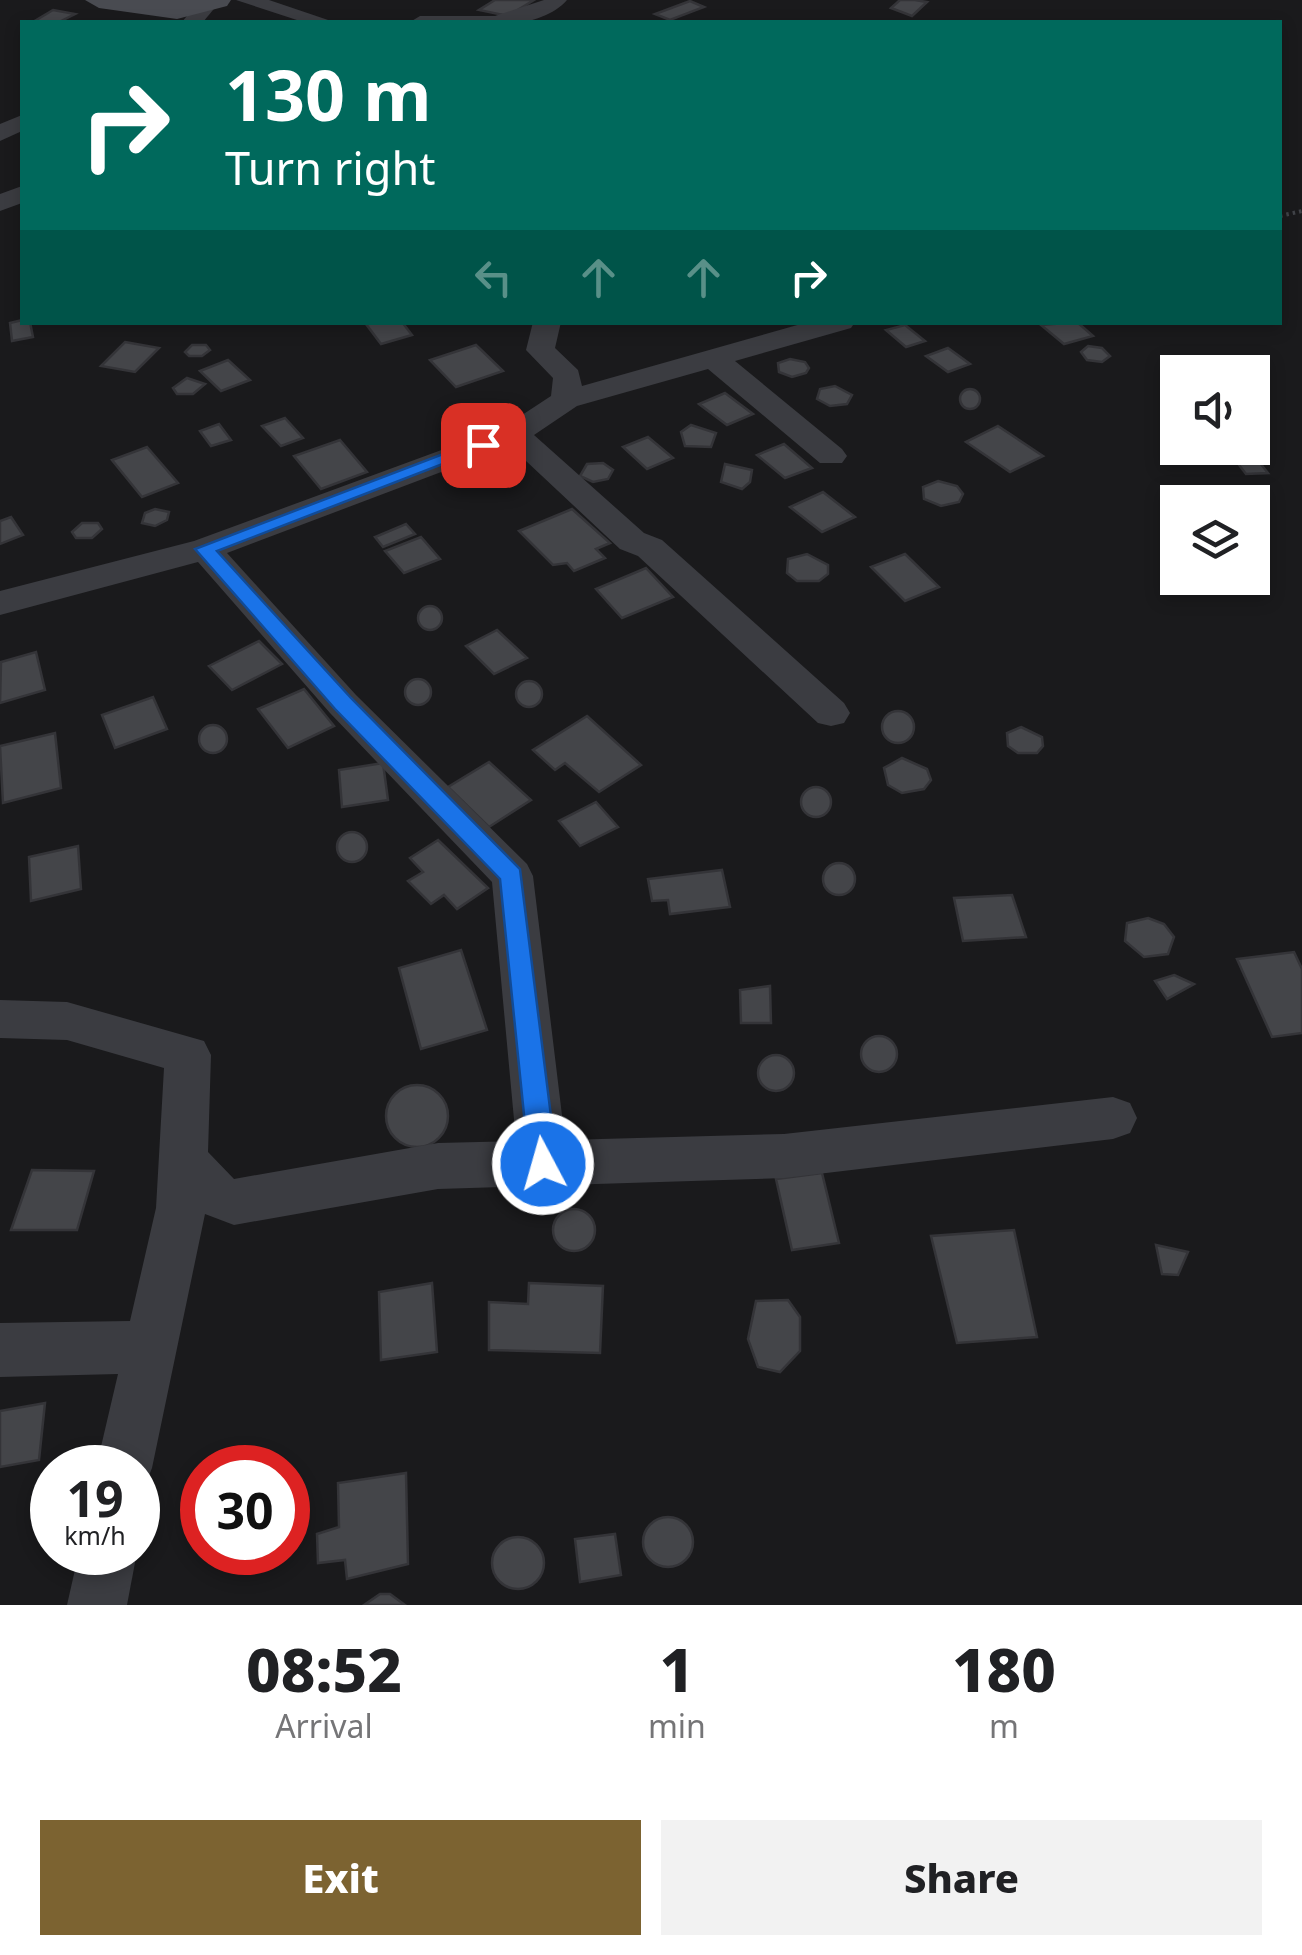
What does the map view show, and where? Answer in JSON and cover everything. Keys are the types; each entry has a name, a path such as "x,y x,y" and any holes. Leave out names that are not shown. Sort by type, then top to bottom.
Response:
{"street":[{"path":"99,0 177,10 206,9"},
{"path":"246,0 317,20"},
{"path":"503,20 545,9 557,0"},
{"path":"546,325 540,350 568,376 566,400"},
{"path":"0,603 204,549 515,434 566,400 832,325"},
{"path":"714,359 831,456"},
{"path":"515,434 632,541 650,548 831,714"},
{"path":"204,549 343,704 512,876 543,1164"},
{"path":"0,1020 67,1021 188,1055 181,1208 129,1445"},
{"path":"183,1160 215,1195 234,1202 438,1166 784,1156 1113,1118"},
{"path":"0,1350 150,1347"},
{"path":"97,1605 103,1575"}],"building":[{"path":"495,0 534,0 508,16 479,10"},
{"path":"900,0 927,2 912,16 891,8"},
{"path":"690,1 704,7 670,20 655,14"},
{"path":"53,10 75,14 63,20 36,20"},
{"path":"20,320 20,325 31,325 33,337 12,341 10,323"},
{"path":"367,325 404,325 412,335 381,344"},
{"path":"905,325 925,341 906,347 886,330"},
{"path":"1041,325 1080,325 1093,336 1064,344"},
{"path":"125,342 159,348 135,372 101,366"},
{"path":"192,345 206,345 210,350 202,356 189,356 185,352"},
{"path":"476,345 503,371 456,387 430,360"},
{"path":"1088,346 1102,348 1110,356 1102,362 1087,360 1081,352"},
{"path":"948,348 970,364 948,372 926,356"},
{"path":"790,359 805,362 809,368 806,373 792,377 779,372 778,363"},
{"path":"228,360 250,380 221,391 200,371"},
{"path":"187,378 205,384 193,394 177,394 173,388"},
{"path":"835,386 852,395 847,404 830,406 817,399 820,389"},
{"path":"970,389 980,399 970,409 960,399"},
{"path":"725,393 753,414 727,425 699,404"},
{"path":"285,418 303,438 281,446 262,426"},
{"path":"219,424 231,440 211,446 200,431"},
{"path":"691,425 716,433 711,447 685,446 681,432"},
{"path":"998,426 1043,456 1010,472 966,442"},
{"path":"648,437 673,458 647,469 623,447"},
{"path":"340,440 367,472 321,489 294,456"},
{"path":"784,444 812,468 785,478 757,455"},
{"path":"147,447 178,483 142,497 112,460"},
{"path":"603,463 613,470 608,479 593,482 580,476 587,464"},
{"path":"725,464 752,470 750,482 742,489 721,482"},
{"path":"1239,465 1262,465 1268,473 1246,474"},
{"path":"938,481 957,486 963,494 959,502 941,506 924,499 923,487"},
{"path":"823,492 855,517 822,532 790,507"},
{"path":"155,509 169,512 167,520 155,526 142,523 145,513"},
{"path":"572,509 610,543 596,549 605,558 574,571 567,563 553,565 519,531"},
{"path":"11,517 23,535 0,544 0,521"},
{"path":"82,523 98,523 102,529 92,538 76,538 72,532"},
{"path":"406,524 415,534 383,547 375,537"},
{"path":"421,537 440,559 404,573 385,551"},
{"path":"807,554 828,565 828,574 819,581 797,581 787,573 788,559"},
{"path":"905,554 939,587 905,601 871,567"},
{"path":"646,568 673,597 622,618 596,589"},
{"path":"430,606 439,609 439,627 430,630 421,627 418,618 421,609"},
{"path":"497,630 527,658 494,674 466,646"},
{"path":"259,641 282,664 232,690 209,666"},
{"path":"36,652 45,690 0,703 1,662"},
{"path":"418,679 427,683 431,692 427,701 418,705 409,701 405,692 409,683"},
{"path":"529,681 538,685 542,694 538,703 529,707 520,703 516,694 520,685"},
{"path":"304,689 334,726 288,748 258,709"},
{"path":"153,697 167,729 115,748 102,715"},
{"path":"898,711 909,716 914,727 909,738 898,743 887,738 882,727 887,716"},
{"path":"587,716 641,765 599,792 565,763 555,770 533,750"},
{"path":"213,725 223,729 227,739 223,749 213,753 203,749 199,739 203,729"},
{"path":"1021,727 1042,737 1043,746 1037,753 1018,753 1008,746 1007,733"},
{"path":"55,733 61,788 3,803 0,746"},
{"path":"902,758 927,769 931,780 924,789 902,793 888,785 884,768"},
{"path":"489,762 531,800 489,827 448,787"},
{"path":"383,763 388,800 342,807 339,770"},
{"path":"816,787 830,796 831,802 822,816 816,817 802,808 801,802 810,788"},
{"path":"596,802 618,827 580,846 559,821"},
{"path":"352,832 363,836 367,847 363,858 352,862 341,858 337,847 341,836"},
{"path":"438,840 488,888 457,909 444,895 431,904 408,881 423,872 410,858"},
{"path":"78,846 81,889 31,901 29,857"},
{"path":"839,863 850,868 855,879 850,890 839,895 828,890 823,879 828,868"},
{"path":"722,870 730,907 670,914 668,900 652,901 648,879"},
{"path":"1012,895 1026,937 963,941 954,898"},
{"path":"1148,918 1164,924 1174,937 1168,954 1144,957 1125,941 1127,923"},
{"path":"461,950 487,1030 421,1049 399,968"},
{"path":"1294,952 1302,969 1302,1033 1272,1037 1237,959"},
{"path":"1174,975 1194,984 1167,999 1155,981"},
{"path":"770,986 771,1023 741,1023 740,990"},
{"path":"879,1036 892,1041 897,1054 892,1067 879,1072 866,1067 861,1054 866,1041"},
{"path":"776,1055 789,1060 794,1073 789,1086 776,1091 763,1086 758,1073 763,1060"},
{"path":"417,1085 439,1094 448,1116 439,1138 417,1147 395,1138 386,1116 395,1094"},
{"path":"32,1170 94,1171 77,1230 11,1230"},
{"path":"822,1173 839,1243 792,1250 776,1179"},
{"path":"574,1209 589,1215 595,1230 589,1245 574,1251 559,1245 553,1230 559,1215"},
{"path":"1014,1230 1037,1337 957,1343 931,1236"},
{"path":"1156,1245 1188,1252 1178,1275 1162,1274"},
{"path":"432,1283 437,1352 381,1360 379,1292"},
{"path":"529,1283 603,1286 600,1353 489,1350 489,1302 528,1304"},
{"path":"788,1300 800,1317 800,1351 780,1372 758,1367 748,1339 756,1301"},
{"path":"45,1403 41,1445 30,1445 30,1462 0,1467 0,1411"},
{"path":"406,1473 408,1564 347,1579 345,1560 318,1563 317,1534 339,1527 338,1483"},
{"path":"658,1518 678,1518 692,1532 692,1552 678,1566 658,1566 644,1552 644,1532"},
{"path":"615,1534 621,1575 580,1582 575,1539"},
{"path":"518,1537 536,1545 544,1563 536,1581 518,1589 500,1581 492,1563 500,1545"},
{"path":"380,1594 390,1594 405,1605 364,1605"}],"route":[{"path":"483,445 204,549 343,704 512,876 543,1164"}]}
